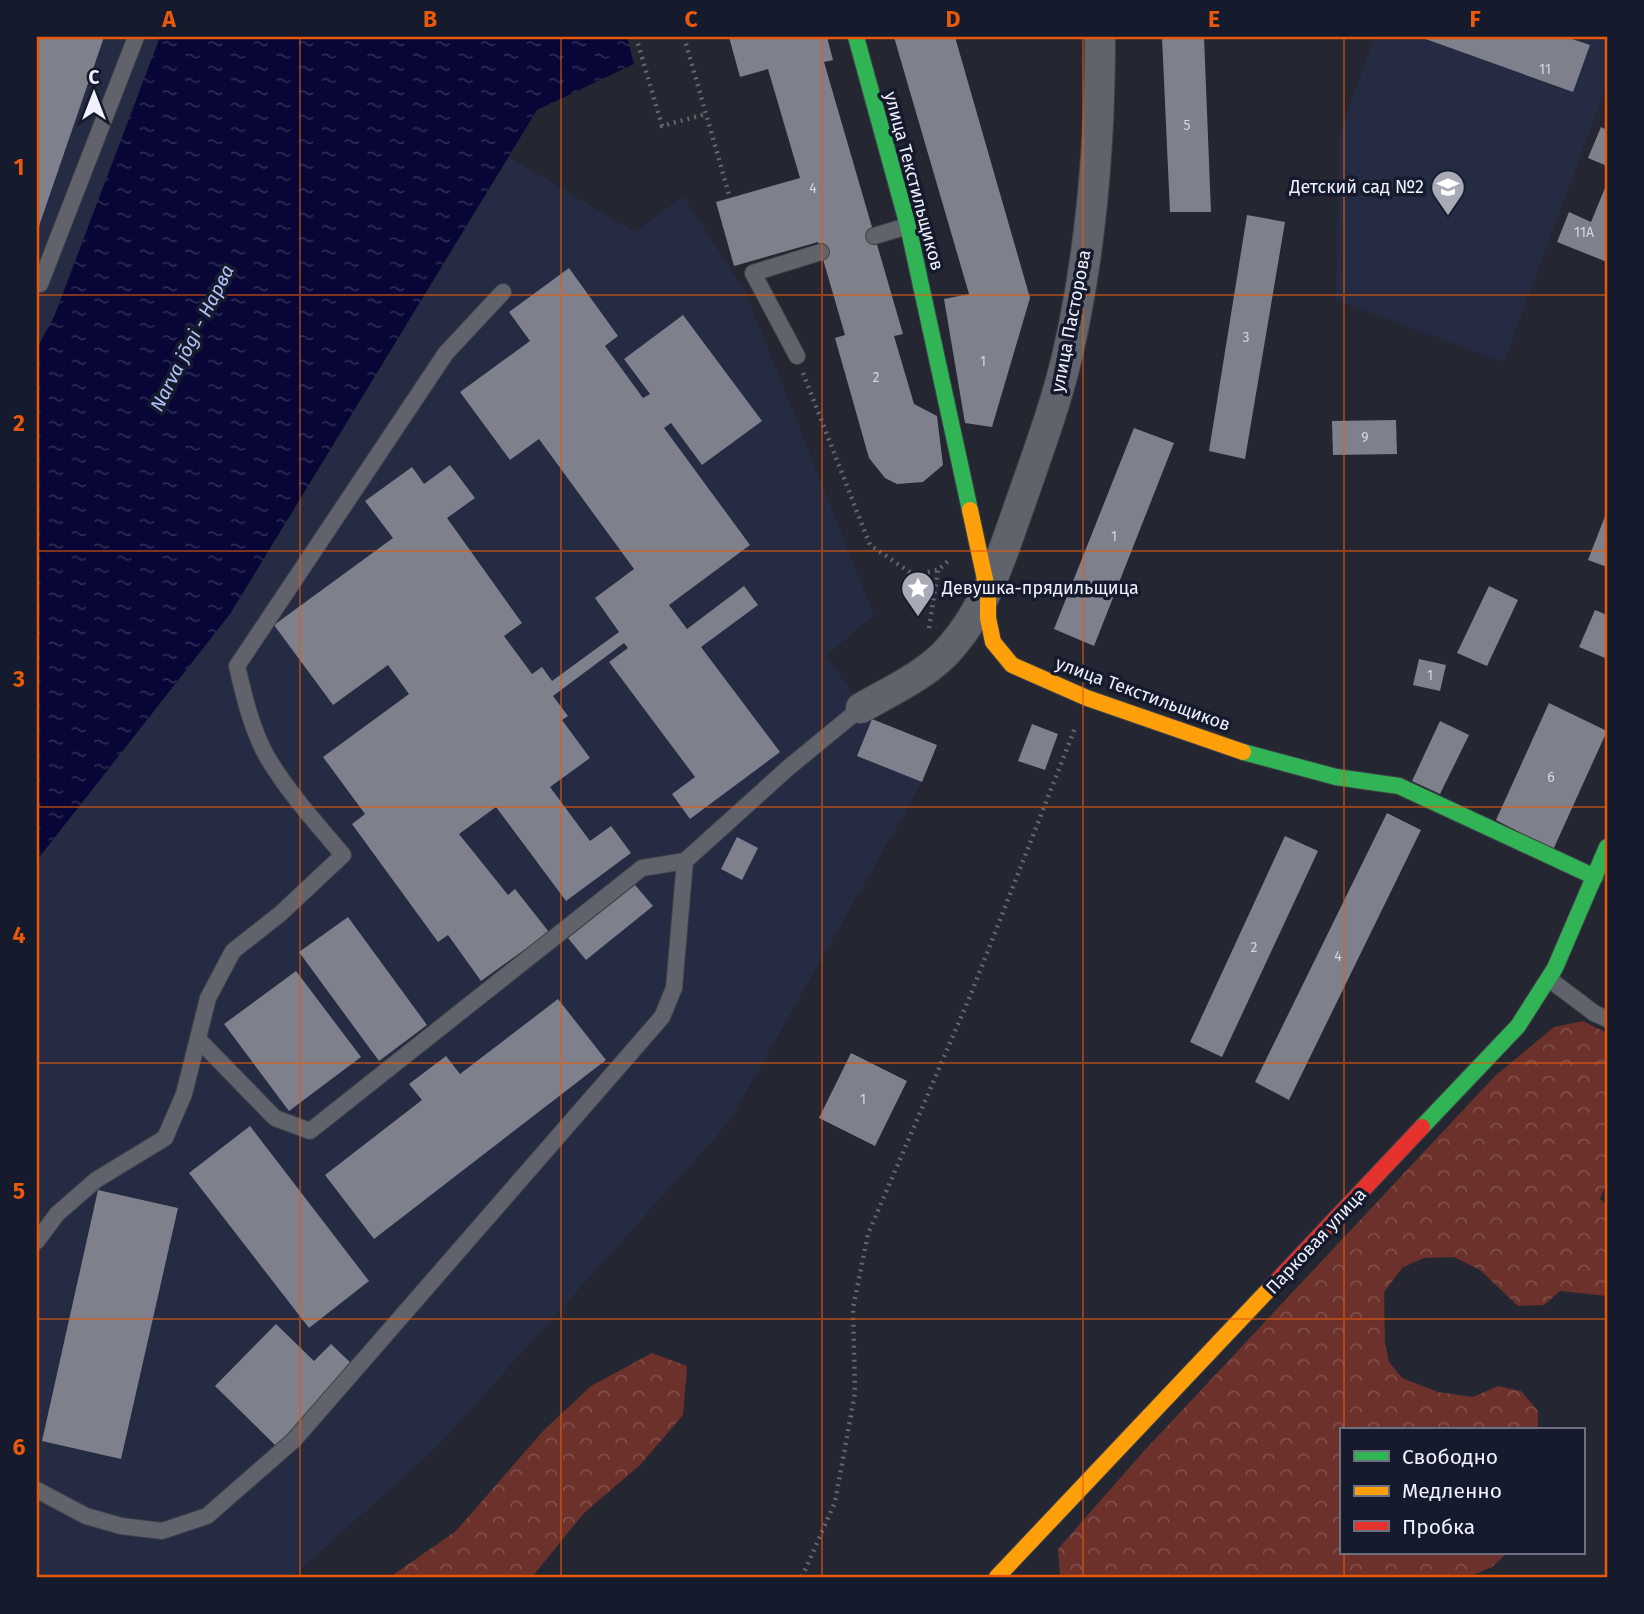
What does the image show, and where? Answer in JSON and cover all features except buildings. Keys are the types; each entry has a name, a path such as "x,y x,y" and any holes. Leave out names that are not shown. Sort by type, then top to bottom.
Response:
{"street":[{"name":"улица Текстильщиков","path":"856,37 908,226 988,593 988,618 993,642 1012,665 1087,698 1271,761 1336,777 1399,786 1595,877"},
{"name":"улица Пасторова","path":"988,593 1051,417 1078,304 1093,185 1100,37"},
{"path":"861,708 923,673 950,649 988,593"},
{"name":"Парковая улица","path":"997,1577 1518,1026 1549,979 1607,847"}],"lane":[{"path":"37,283 40,284 136,37"},
{"path":"874,236 908,226"},
{"path":"797,356 753,273 821,252"},
{"path":"37,1241 57,1214 96,1180 165,1138 184,1094 208,998 233,951 280,914 343,855 304,809 266,754 247,708 237,666 446,353 503,292"},
{"path":"199,1040 275,1118 310,1131 642,868 685,862 788,768 861,708"},
{"path":"37,1490 86,1516 121,1526 162,1531 207,1516 294,1440 662,1017 674,989 685,862"},
{"path":"1549,979 1594,1013 1607,1019"}],"path":[{"path":"638,37 662,126 706,114"},
{"path":"684,37 730,198"},
{"path":"797,356 870,545 914,575 938,570 958,552 974,527"},
{"path":"923,673 938,570"},
{"path":"802,1577 835,1502 838,1488 855,1393 853,1308 867,1234 971,994 1087,698"}],"shaded area":[{"path":"37,37 160,37 54,317 37,348"},
{"name":"Детский сад №2","path":"1375,37 1607,37 1607,84 1504,362 1336,300 1339,134"},
{"path":"509,157 635,232 683,196 745,291 874,615 826,656 872,719 937,745 922,782 729,1122 438,1446 292,1577 37,1577 37,860 230,614"}],"green space":[{"path":"1583,1021 1607,1033 1607,1182 1600,1199 1607,1205 1607,1296 1560,1291 1544,1305 1518,1306 1480,1270 1454,1257 1424,1258 1403,1267 1384,1292 1385,1343 1389,1362 1402,1378 1438,1392 1473,1397 1498,1386 1521,1391 1538,1411 1538,1428 1340,1428 1340,1554 1506,1554 1492,1567 1469,1577 1060,1575 1058,1549 1143,1452 1495,1076 1554,1027"},
{"path":"652,1353 687,1366 683,1415 640,1465 584,1513 532,1577 390,1577 456,1531 544,1430 591,1386"}],"water":[{"name":"Narva jõgi - Нарва","path":"160,37 627,37 634,64 537,110 230,614 37,860 37,348 54,317"}],"traffic: fast":[{"path":"856,37 908,226 970,510"},
{"path":"1243,752 1336,777 1399,786 1595,877"},
{"path":"1422,1127 1518,1026 1555,968 1607,847"}],"traffic: slow":[{"path":"970,510 988,593 988,618 993,642 1012,665 1087,698 1243,752"},
{"path":"997,1577 1275,1283"}],"traffic: jam":[{"path":"1275,1283 1422,1127"}],"place":[{"name":"Детский сад №2","path":"1448,217"},
{"name":"Девушка-прядильщица","path":"918,618"}]}
